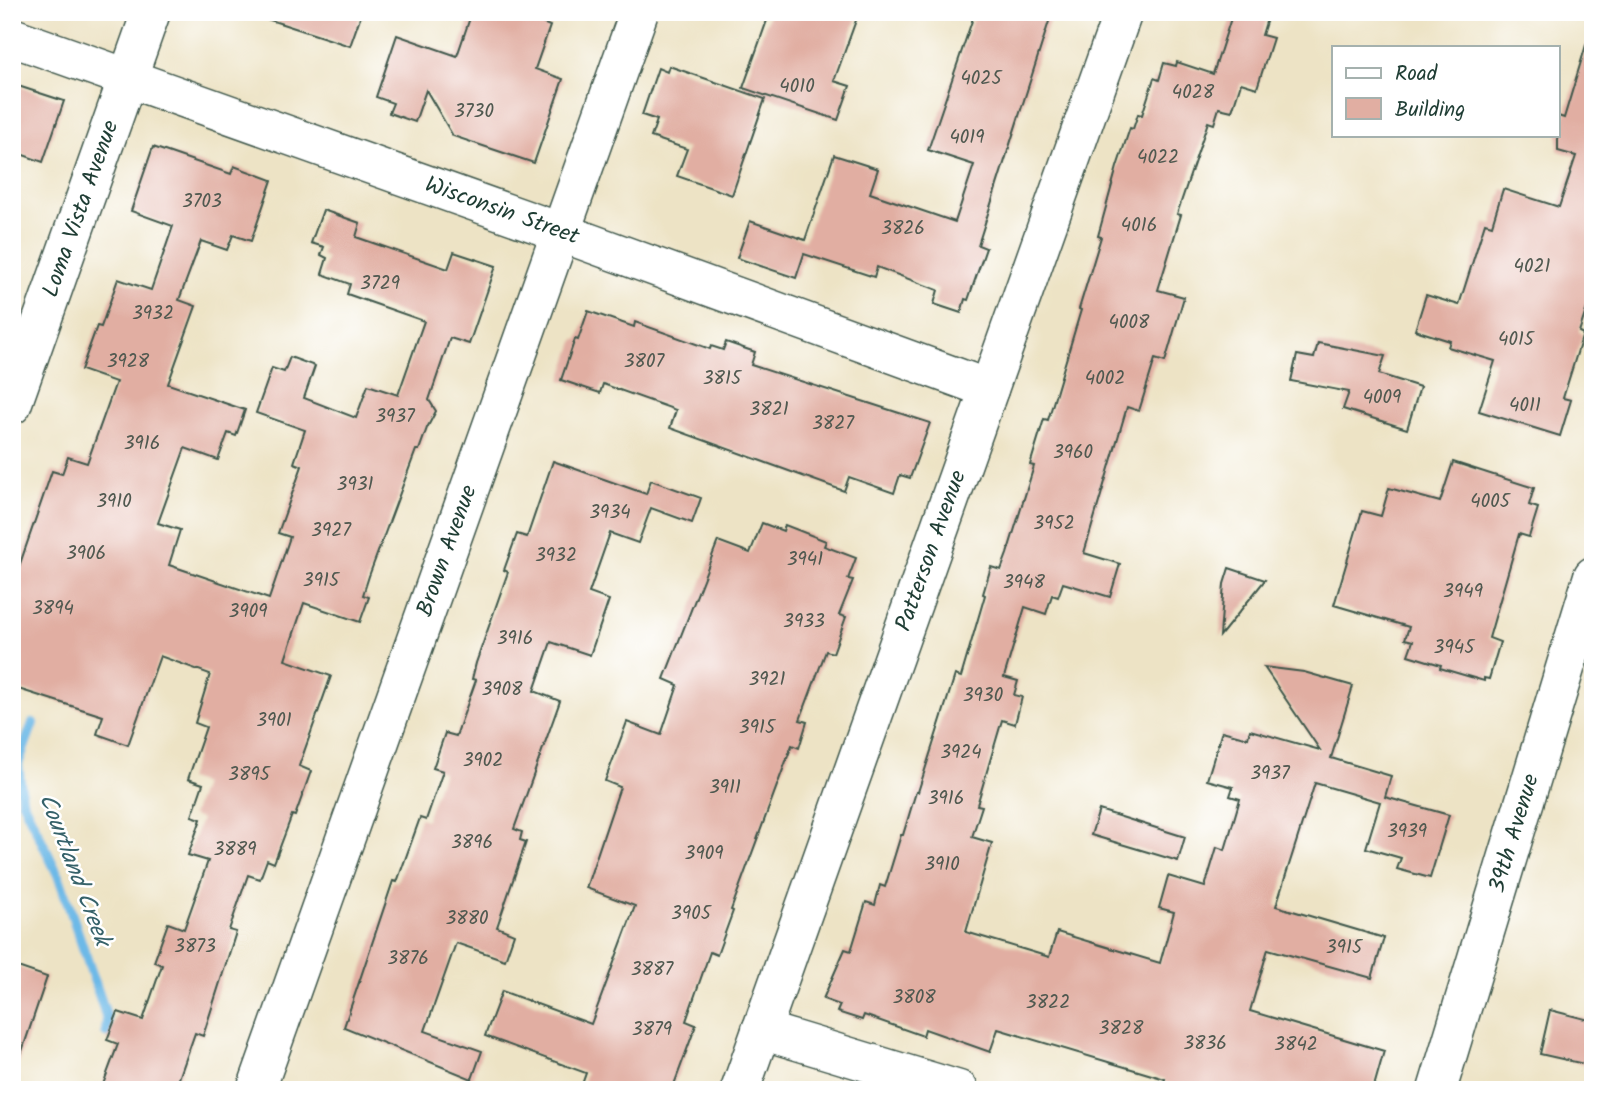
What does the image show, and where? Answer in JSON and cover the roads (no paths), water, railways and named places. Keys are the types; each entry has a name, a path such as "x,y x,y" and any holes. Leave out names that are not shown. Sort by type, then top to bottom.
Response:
{"street":[{"name":"Loma Vista Avenue","path":"12,405 151,12"},
{"name":"Brown Avenue","path":"256,1090 639,12"},
{"name":"Patterson Avenue","path":"740,1090 1123,12"},
{"name":"Wisconsin Street","path":"12,37 560,232 989,389"},
{"name":"39th Avenue","path":"1437,1090 1580,668 1593,576"},
{"path":"761,1030 959,1090"}],"waterway":[{"name":"Courtland Creek","path":"33,723 18,764 22,800 59,877 104,1009 106,1032"}]}
